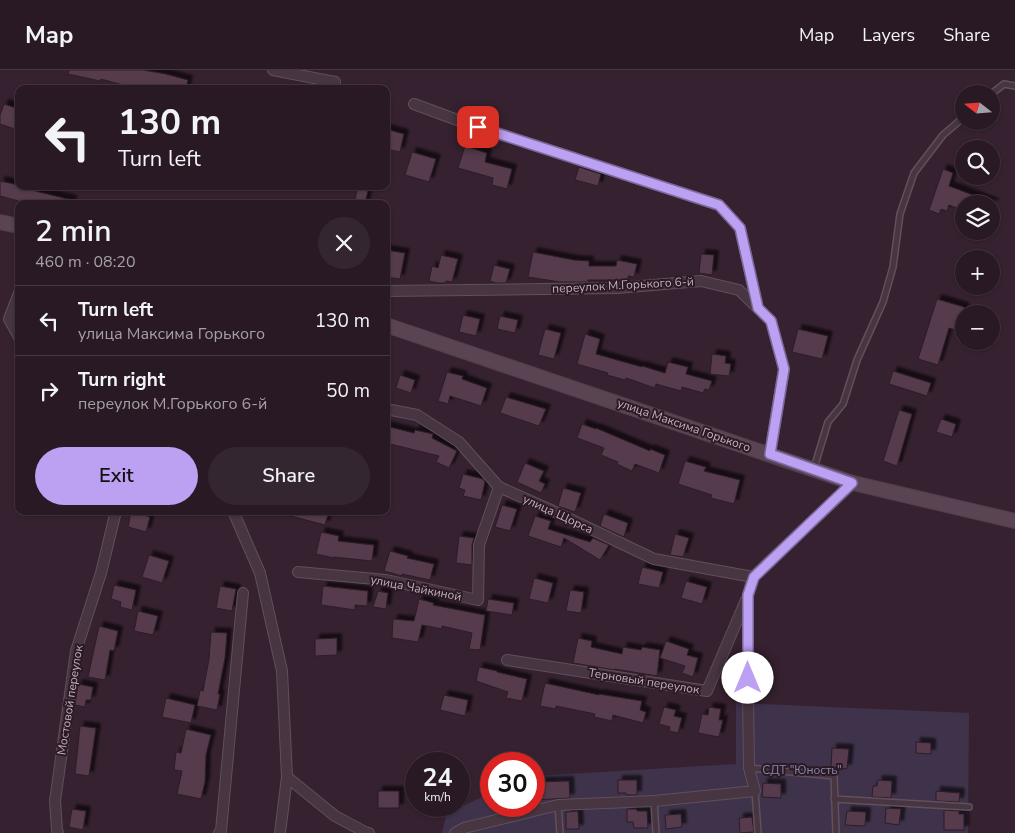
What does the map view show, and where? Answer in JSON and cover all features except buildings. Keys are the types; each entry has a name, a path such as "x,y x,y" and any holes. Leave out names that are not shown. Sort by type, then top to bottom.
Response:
{"street":[{"path":"273,70 335,82"},
{"path":"414,104 460,121 719,205 740,228 758,308"},
{"path":"0,222 15,225"},
{"name":"переулок М.Горького 6-й","path":"390,291 617,288 701,281 739,290 771,321 784,369 770,454"},
{"path":"15,303 9,319 15,330"},
{"name":"улица Максима Горького","path":"390,326 852,483 1015,521"},
{"name":"улица Щорса","path":"390,410 417,415 459,442 499,487 654,559 754,577"},
{"path":"455,833 464,828 558,805 654,800 755,791 749,768 748,595 754,577 852,483"},
{"name":"улица Чайкиной","path":"298,572 386,580 478,600 479,544 499,487"},
{"name":"Мостовой переулок","path":"58,833 55,801 76,651 101,573 115,515"},
{"path":"235,515 260,573 282,671 287,777 280,833"},
{"path":"219,833 221,831 243,593"},
{"name":"Терновый переулок","path":"507,660 708,691 748,595"},
{"path":"287,777 335,816 369,833"}],"lane":[{"path":"1000,87 1004,84 1015,86"},
{"path":"813,469 828,422 843,404 857,360 883,302 893,267 900,214 914,173 943,135 955,125"},
{"path":"749,768 834,776 836,833"},
{"path":"755,791 758,833"},
{"path":"834,799 969,807"},
{"path":"654,800 656,833"},
{"path":"558,805 560,833"}],"green space":[{"name":"СДТ \"Юность\"","path":"736,703 969,713 968,833 442,833 446,817 470,817 470,803 480,798 480,817 545,817 545,775 736,764"}],"route":[{"path":"478,127 719,205 740,228 758,308 771,321 784,369 770,454 852,483 754,577 748,595 748,678"}]}
